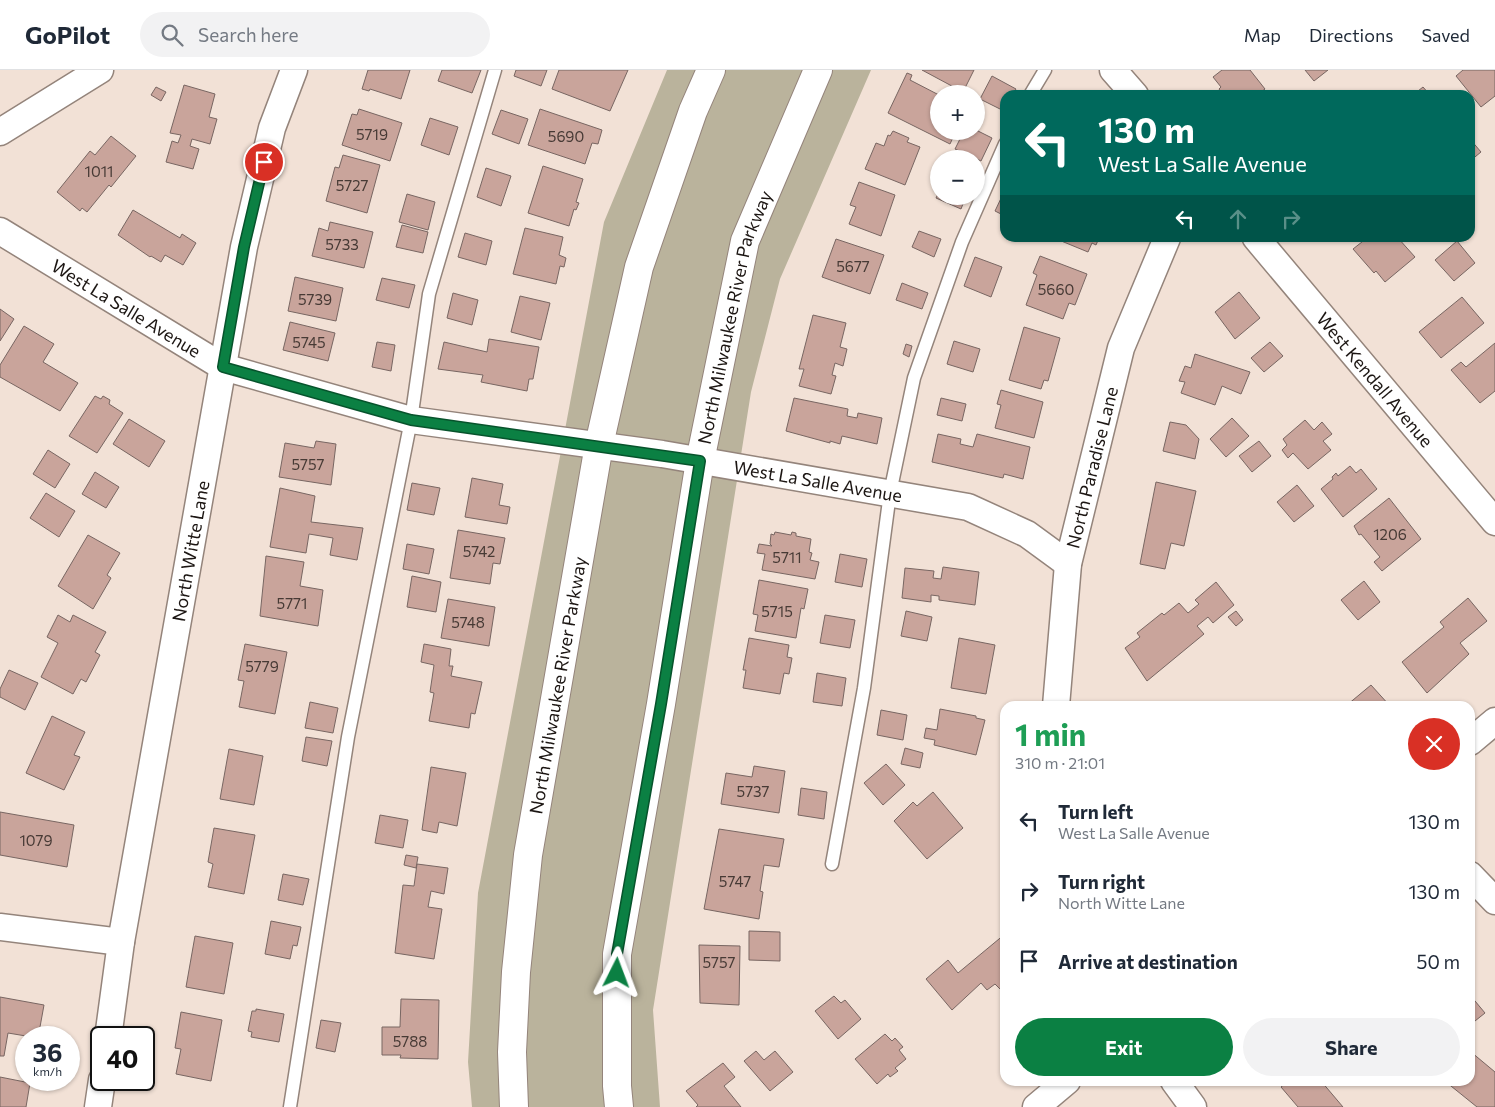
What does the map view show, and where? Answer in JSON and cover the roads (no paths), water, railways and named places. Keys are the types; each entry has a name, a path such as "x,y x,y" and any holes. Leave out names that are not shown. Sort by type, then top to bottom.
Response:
{"street":[{"path":"0,132 100,70"},
{"name":"North Witte Lane","path":"110,1026 122,942 244,247 272,128 294,70"},
{"name":"North Milwaukee River Parkway","path":"514,1107 512,1052 516,972 528,855 599,445 639,267 693,111 711,70"},
{"name":"North Milwaukee River Parkway","path":"619,1107 617,1086 617,954 661,704 700,461 744,241 818,70"},
{"path":"1113,70 1131,90"},
{"name":"West La Salle Avenue","path":"0,231 223,367 411,420 599,445 968,507 1027,534 1068,564"},
{"name":"North Paradise Lane","path":"1056,701 1068,564 1120,348 1165,242"},
{"name":"West Kendall Avenue","path":"1259,242 1495,522"},
{"path":"1475,738 1495,720"},
{"path":"1475,880 1495,901"},
{"path":"0,927 122,942"},
{"path":"1036,1107 1061,1086"},
{"path":"1178,1086 1193,1107"},
{"path":"98,1107 100,1091"}],"lane":[{"path":"290,1107 348,737 411,420 429,294 495,70"},
{"path":"1033,90 1044,70"},
{"path":"832,864 864,688 890,493 914,378 962,242 1000,155"}]}
